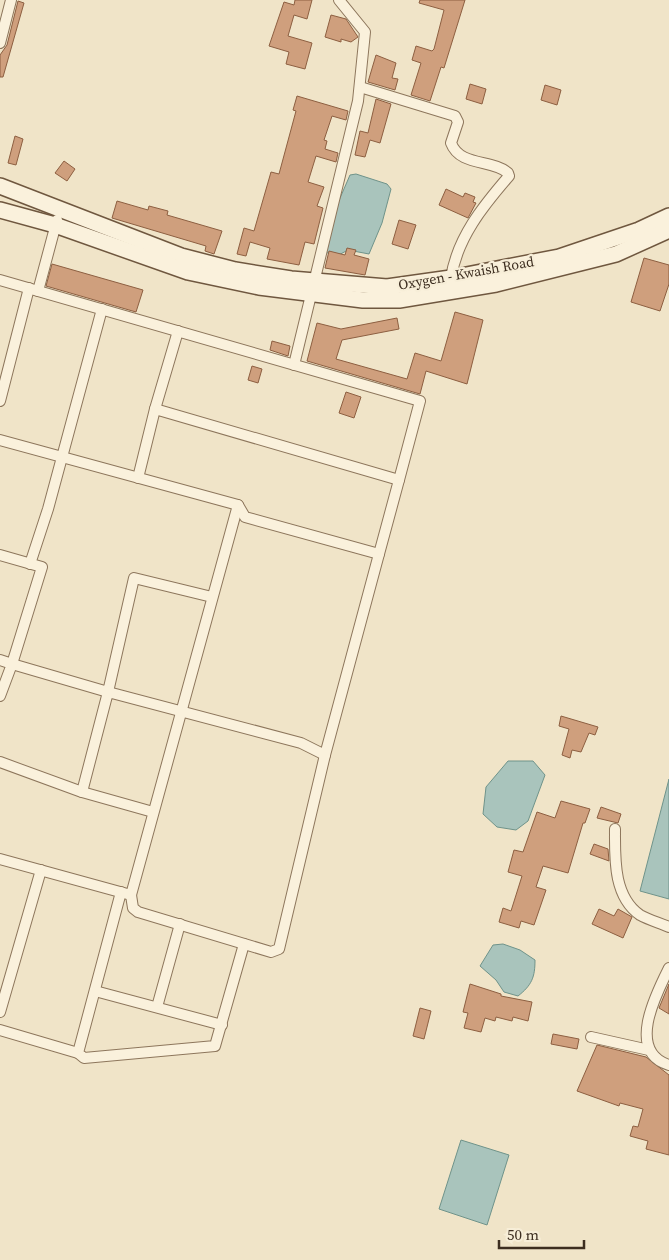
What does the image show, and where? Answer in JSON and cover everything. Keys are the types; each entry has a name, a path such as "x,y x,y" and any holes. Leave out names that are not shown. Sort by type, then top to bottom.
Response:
{"main road":[{"name":"Oxygen - Kwaish Road","path":"0,186 181,256 363,300 399,300 496,284 616,254 669,230"},
{"name":"Oxygen - Kwaish Road","path":"0,210 56,226 188,272 259,287 314,288 387,287 451,278 559,257 639,230 669,216"}],"street":[{"path":"0,43 11,0"},
{"path":"294,365 314,288 360,87 365,32 339,0"},
{"path":"360,87 455,116 458,122 451,143 455,151 469,159 505,170 508,173 509,176 484,205 454,256 451,278"},
{"path":"0,401 60,209"},
{"path":"0,280 420,401 325,755 279,949 271,952 138,912 132,908 126,894"},
{"path":"30,564 63,457 102,309"},
{"path":"138,478 178,331"},
{"path":"155,410 399,480"},
{"path":"0,440 238,505 245,516 379,554"},
{"path":"78,1053 94,991 153,812 238,505"},
{"path":"0,555 42,567 12,664 0,696"},
{"path":"82,792 108,692 134,578 212,597"},
{"path":"0,660 108,692 301,743 325,755"},
{"path":"0,762 82,792 153,812"},
{"path":"615,829 616,874 628,902 641,915 669,927"},
{"path":"0,859 126,894"},
{"path":"0,1012 41,870"},
{"path":"157,1007 180,924"},
{"path":"0,1030 78,1053 84,1058 212,1048 218,1041 244,944"},
{"path":"649,1050 648,1018 669,968"},
{"path":"94,991 222,1024"},
{"path":"591,1037 649,1050 660,1062 669,1065"}],"water":[{"path":"356,174 387,184 391,189 382,223 369,254 348,250 335,257 326,252 337,205 350,175"},
{"path":"508,761 533,761 545,775 528,821 516,830 497,827 483,814 486,787"},
{"path":"669,779 669,899 640,891"},
{"path":"503,944 520,950 535,960 532,980 527,988 518,996 504,992 496,980 480,966 493,945"},
{"path":"461,1140 509,1155 487,1225 439,1209"}],"building":[{"path":"295,0 312,0 307,19 294,15 288,36 312,43 305,69 286,64 289,52 269,46 284,2 294,5"},
{"path":"420,0 465,0 444,68 441,67 430,101 411,95 421,63 412,60 416,46 432,51 434,49 444,10 419,3"},
{"path":"18,1 24,3 3,77 0,77 0,55 7,45"},
{"path":"331,15 346,19 358,37 351,42 341,39 341,42 325,37"},
{"path":"376,55 396,63 392,78 398,79 395,90 368,82"},
{"path":"470,84 486,89 482,104 466,99"},
{"path":"545,85 561,90 557,105 541,100"},
{"path":"297,96 348,111 346,120 332,116 324,140 327,141 325,149 338,153 336,162 316,156 308,182 324,187 317,206 323,208 314,244 305,242 299,265 267,259 270,248 250,242 246,256 237,254 244,228 254,231 271,172 279,174 296,111 293,110"},
{"path":"376,99 391,104 380,143 370,140 365,157 355,155 360,131 368,133"},
{"path":"15,136 23,139 16,165 8,163"},
{"path":"64,161 75,169 67,181 55,173"},
{"path":"446,189 463,197 465,193 475,197 473,202 476,203 468,218 439,205"},
{"path":"117,201 148,210 149,206 168,211 167,215 222,231 214,254 205,251 206,246 112,218"},
{"path":"399,220 416,225 408,249 392,244"},
{"path":"347,248 356,250 354,255 369,259 365,275 325,268 329,251 345,255"},
{"path":"644,258 669,265 669,284 660,311 631,302"},
{"path":"52,264 143,290 136,312 46,286"},
{"path":"455,312 483,320 467,384 426,371 420,394 307,361 317,323 341,329 397,318 399,329 342,340 336,359 407,379 415,353 441,361"},
{"path":"272,341 290,346 288,356 270,350"},
{"path":"252,366 262,369 258,383 248,380"},
{"path":"346,392 361,397 354,418 339,413"},
{"path":"561,716 598,727 595,735 589,733 581,752 572,750 570,758 562,755 569,729 559,726"},
{"path":"561,801 590,809 585,823 583,823 568,873 543,866 536,887 546,890 534,925 521,921 519,928 499,922 503,908 511,911 522,876 508,872 514,850 523,852 537,812 555,818"},
{"path":"601,807 621,814 618,823 597,818"},
{"path":"594,844 608,849 609,861 590,854"},
{"path":"599,909 614,916 618,909 632,917 623,938 592,924"},
{"path":"470,984 501,994 501,996 532,1002 528,1021 513,1017 512,1021 496,1017 495,1021 485,1018 481,1032 464,1028 468,1013 463,1012"},
{"path":"669,984 669,1014 659,1008"},
{"path":"420,1008 431,1011 424,1039 413,1036"},
{"path":"553,1034 579,1039 577,1049 551,1044"},
{"path":"597,1045 646,1057 669,1075 669,1155 646,1149 648,1141 630,1136 633,1126 638,1127 643,1109 620,1103 619,1106 577,1091"}]}
